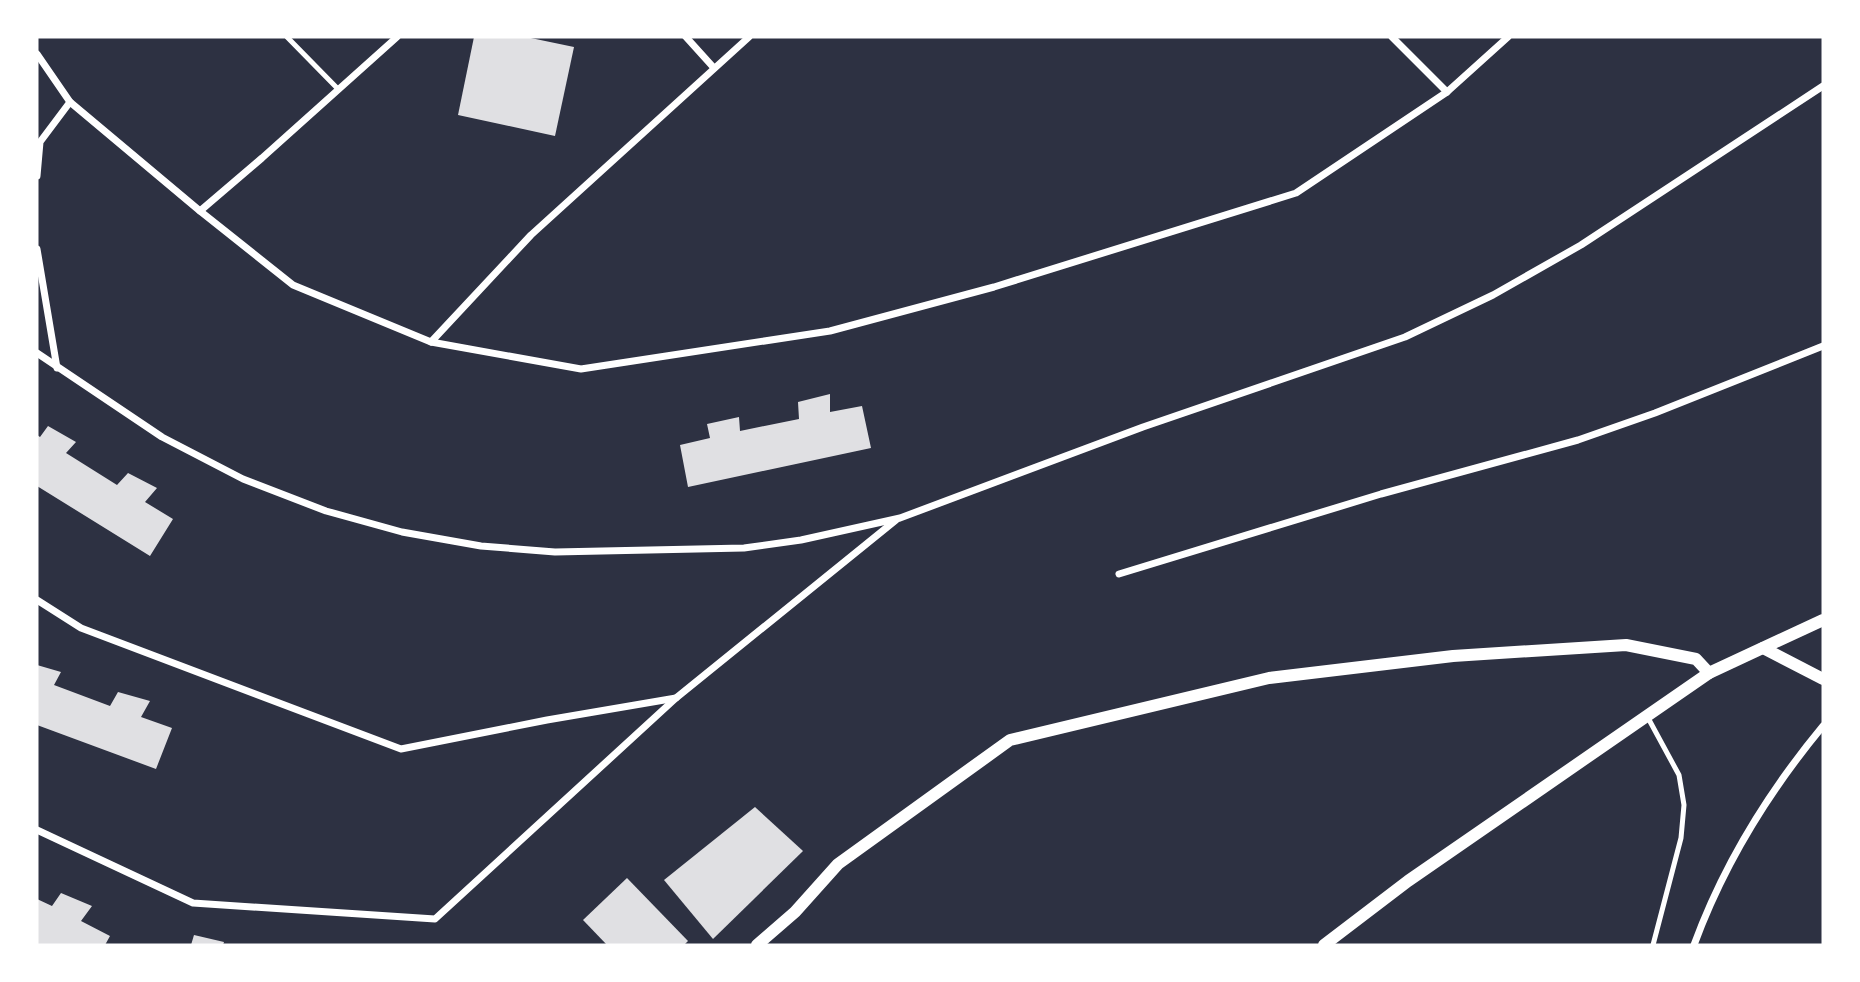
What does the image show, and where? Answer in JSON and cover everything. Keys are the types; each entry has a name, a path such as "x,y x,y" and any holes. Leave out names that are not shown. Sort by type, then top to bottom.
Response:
{"street":[{"path":"200,211 397,37"},
{"path":"686,37 714,68"},
{"path":"431,342 531,235 749,37"},
{"path":"1392,37 1447,92"},
{"path":"37,54 70,102 293,285 431,342 581,369 830,331 994,287 1296,193 1447,92 1508,37"},
{"path":"37,353 57,369 162,437 243,479 326,510 402,532 481,546 555,552 744,548 801,540 900,518 1143,427 1417,331 1493,295 1581,245 1823,86"},
{"path":"37,176 40,142 70,102"},
{"path":"37,249 57,369"},
{"path":"1119,574 1381,494 1578,440 1655,413 1823,346"},
{"path":"37,830 193,903 435,919 676,698 900,518"},
{"path":"37,600 81,628 401,750 547,720 676,698"},
{"path":"1324,945 1408,881 1709,673 1823,620"},
{"path":"757,945 795,912 838,864 1010,740 1269,678 1453,656 1626,645 1696,659 1709,673"},
{"path":"1763,648 1823,679"},
{"path":"1694,945 1736,855 1779,785 1823,726"}],"lane":[{"path":"287,37 338,89"},
{"path":"1647,716 1679,775 1684,805 1681,838 1653,945"}],"building":[{"path":"474,37 526,37 574,47 555,136 458,115"},
{"path":"830,394 830,412 862,406 871,448 688,487 680,445 710,438 707,424 739,417 740,431 799,419 798,402"},
{"path":"48,426 76,442 66,453 117,485 128,473 157,488 145,502 173,519 150,556 37,486 37,435 40,437"},
{"path":"37,665 61,672 54,685 110,706 118,692 150,701 141,717 172,728 156,769 37,725"},
{"path":"755,807 803,851 713,939 664,880"},
{"path":"627,878 688,941 684,945 607,945 583,920"},
{"path":"61,893 92,906 81,921 110,936 105,945 37,945 37,899 52,906"},
{"path":"194,935 224,942 223,945 191,945"}]}
